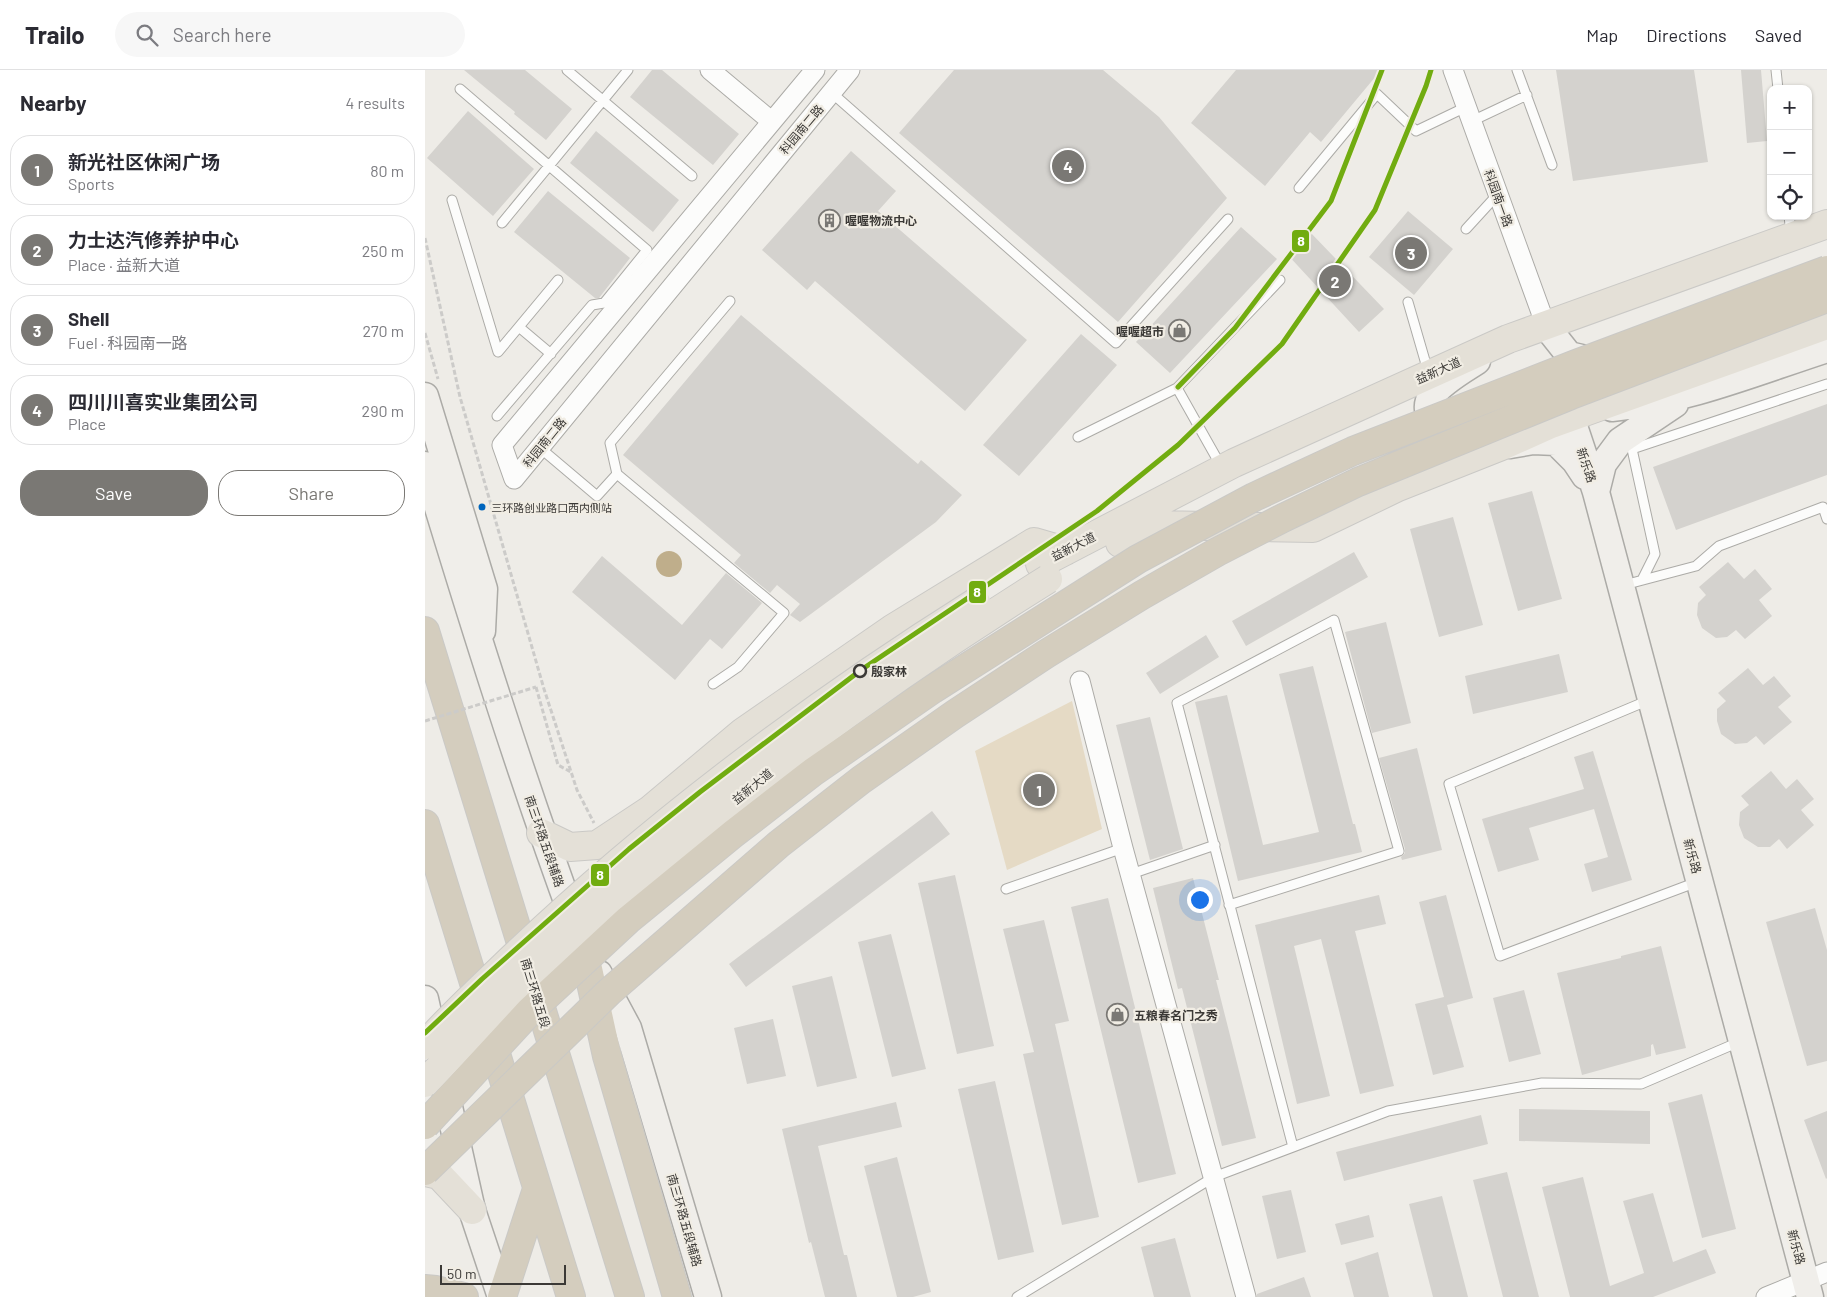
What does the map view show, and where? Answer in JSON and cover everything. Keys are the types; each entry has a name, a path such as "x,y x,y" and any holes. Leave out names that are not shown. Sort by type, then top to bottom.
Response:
{"highway":[{"path":"425,1125 530,1011 628,920 733,834 813,772 933,689 1138,559 1255,497 1353,452 1576,364 1827,270"},
{"path":"425,1172 609,992 779,844 861,780 955,714 1054,649 1217,552 1358,482 1571,395 1827,298"},
{"name":"南三环路五段","path":"425,632 630,1297"},
{"path":"425,824 571,1297"},
{"path":"583,946 607,1056 677,1297"},
{"path":"501,1297 537,1189"},
{"path":"425,1289 463,1297"}],"main road":[{"name":"益新大道","path":"425,1083 479,1025 618,896 758,781 918,662 975,625 1044,571 1065,551 1223,468 1508,339 1651,288 1790,227 1827,224"},
{"name":"益新大道","path":"425,1045 550,922 644,841 739,766 936,627 1044,571 1157,525 1313,528 1398,487 1571,417 1694,383 1827,325"},
{"path":"541,832 570,847 597,845 650,810 743,732 891,629 1035,542 1065,551"},
{"path":"425,1172 439,1175 472,1210"}],"street":[{"path":"710,70 771,121"},
{"name":"科园南二路","path":"815,70 502,445 514,479 850,70"},
{"name":"科园南一路","path":"1453,70 1546,326"},
{"path":"1546,326 1569,356 1601,362 1647,353 1827,286"},
{"path":"1508,339 1436,390 1429,398 1429,415 1440,430 1456,438 1495,435 1571,417 1580,398 1607,376 1647,353"},
{"path":"1596,492 1603,464 1620,441 1694,383 1827,349"},
{"path":"425,396 484,589 482,652"},
{"name":"新乐路","path":"1571,417 1596,492 1632,583 1651,699 1743,1041 1814,1283"},
{"path":"1504,445 1533,441 1556,442 1575,462 1596,492"},
{"name":"南三环路五段辅路","path":"425,465 482,652 541,832 583,946 628,1028 708,1297"},
{"path":"1079,681 1246,1297"},
{"path":"425,999 472,1210 501,1297"},
{"path":"1766,1297 1814,1283"}],"lane":[{"path":"567,70 691,176"},
{"path":"502,223 628,70"},
{"path":"1517,70 1552,165"},
{"path":"1776,70 1778,85"},
{"path":"460,89 647,250 604,303 592,305 497,416"},
{"path":"831,93 1116,343 1228,219"},
{"path":"1299,188 1377,94 1416,131 1527,95"},
{"path":"1466,229 1498,194"},
{"path":"452,200 498,352 558,280"},
{"path":"1078,437 1177,388 1280,280"},
{"path":"713,684 737,667 784,613 617,474 610,443 730,301"},
{"path":"1408,302 1429,374"},
{"path":"519,326 551,354"},
{"path":"1632,583 1655,554 1632,448 1827,384"},
{"path":"1177,388 1223,468"},
{"path":"539,447 597,496 617,474"},
{"path":"1632,583 1696,566 1719,546 1823,507 1827,519"},
{"path":"1229,905 1399,852 1334,620 1177,703 1215,844 1229,905 1293,1147"},
{"path":"1651,699 1449,784 1500,956 1700,881"},
{"path":"1131,874 1215,844"},
{"path":"1006,889 1123,848"},
{"path":"1017,1297 1214,1177 1388,1111 1542,1083 1641,1084 1743,1041"}],"path":[{"path":"425,238 461,396 544,689 577,790 603,841"},
{"path":"425,721 536,687 558,765 571,772"}],"shaded area":[{"path":"669,551 678,555 682,564 678,573 669,577 660,573 656,564 660,555"},
{"path":"1072,701 1102,829 1007,870 975,751"}],"building":[{"path":"464,70 525,70 572,109 546,140"},
{"path":"652,70 662,70 739,134 713,165 630,97"},
{"path":"954,70 1103,70 1159,117 1227,198 1118,322 899,133"},
{"path":"1236,70 1381,70 1321,142 1310,132 1265,186 1191,123"},
{"path":"1556,70 1694,70 1708,162 1573,181"},
{"path":"1741,70 1761,70 1767,141 1747,143"},
{"path":"468,111 534,169 493,216 427,158"},
{"path":"596,131 679,200 653,232 570,163"},
{"path":"851,151 896,191 878,211 1027,340 965,411 815,281 807,290 762,250"},
{"path":"548,191 630,258 599,298 595,298 514,232"},
{"path":"1408,211 1453,249 1414,295 1369,257"},
{"path":"1241,227 1277,259 1170,373 1136,342"},
{"path":"1310,232 1384,309 1359,332 1286,253"},
{"path":"741,315 918,464 921,460 962,495 936,522 800,622 790,615 800,604 777,585 770,593 734,563 741,555 623,455"},
{"path":"1081,334 1117,365 1019,476 983,445"},
{"path":"1827,404 1827,475 1676,530 1653,467"},
{"path":"1532,491 1562,599 1518,611 1488,503"},
{"path":"1453,517 1483,625 1439,637 1410,529"},
{"path":"1354,552 1368,577 1246,646 1232,621"},
{"path":"602,556 682,625 726,573 762,603 722,649 710,639 675,680 572,592"},
{"path":"1728,562 1744,579 1755,569 1772,589 1759,600 1772,616 1745,639 1736,630 1727,637 1716,638 1702,628 1697,615 1698,603 1706,595 1699,587"},
{"path":"1386,622 1411,723 1372,733 1345,632"},
{"path":"1206,635 1219,657 1160,694 1146,673"},
{"path":"1559,654 1568,692 1473,714 1465,676"},
{"path":"1313,666 1353,824 1355,824 1362,852 1238,881 1195,702 1227,695 1263,845 1319,832 1279,674"},
{"path":"1748,668 1763,685 1774,676 1791,696 1778,707 1792,722 1764,745 1756,736 1747,743 1735,744 1721,734 1717,721 1717,709 1726,701 1718,693"},
{"path":"1150,717 1183,849 1150,860 1116,725"},
{"path":"1417,748 1442,850 1402,860 1401,857 1405,853 1405,849 1379,758"},
{"path":"1593,751 1632,880 1592,892 1584,864 1608,857 1594,809 1529,828 1539,860 1498,872 1482,819 1584,789 1574,757"},
{"path":"1771,771 1786,789 1797,779 1814,799 1801,810 1814,825 1787,849 1779,839 1770,847 1758,847 1744,838 1739,825 1740,812 1749,805 1741,796"},
{"path":"932,811 950,834 746,987 729,964"},
{"path":"955,875 994,1046 957,1054 918,883"},
{"path":"1193,878 1219,980 1216,980 1256,1138 1222,1146 1182,988 1178,989 1153,888"},
{"path":"1379,895 1386,924 1355,931 1394,1086 1360,1094 1321,939 1294,946 1330,1096 1297,1104 1255,925"},
{"path":"1446,895 1473,998 1447,1005 1464,1067 1433,1075 1415,1004 1444,997 1419,902"},
{"path":"1108,898 1176,1174 1138,1183 1071,907"},
{"path":"1815,908 1827,950 1827,1061 1807,1066 1766,922"},
{"path":"1044,920 1069,1021 1055,1024 1099,1217 1062,1225 1023,1054 1034,1052 1003,929"},
{"path":"891,934 926,1069 892,1077 858,942"},
{"path":"1661,946 1686,1048 1656,1055 1653,1044 1651,1045 1651,1056 1582,1075 1557,973 1621,958 1621,956"},
{"path":"832,976 857,1078 817,1087 792,986"},
{"path":"1524,990 1541,1054 1509,1062 1493,998"},
{"path":"773,1019 786,1076 747,1084 734,1028"},
{"path":"995,1081 1034,1252 998,1260 958,1089"},
{"path":"1702,1094 1736,1229 1702,1238 1668,1103"},
{"path":"896,1102 902,1127 818,1146 844,1255 847,1255 857,1297 825,1297 811,1242 809,1243 782,1129"},
{"path":"1519,1109 1650,1111 1650,1144 1519,1141"},
{"path":"1827,1111 1827,1178 1826,1179 1804,1120"},
{"path":"1481,1115 1488,1144 1344,1181 1336,1152"},
{"path":"897,1157 931,1292 913,1297 897,1297 864,1166"},
{"path":"1507,1172 1539,1297 1503,1297 1473,1180"},
{"path":"1583,1177 1610,1286 1644,1273 1623,1201 1653,1193 1673,1262 1706,1249 1716,1273 1653,1297 1570,1297 1542,1187"},
{"path":"1291,1190 1306,1252 1277,1259 1262,1196"},
{"path":"1442,1196 1468,1297 1433,1297 1409,1204"},
{"path":"1369,1215 1374,1237 1341,1245 1335,1224"},
{"path":"1175,1238 1191,1297 1154,1297 1141,1247"},
{"path":"1378,1252 1389,1297 1354,1297 1345,1263"},
{"path":"1304,1277 1311,1297 1257,1297 1257,1294"}],"transit line":[{"name":"8","path":"1178,387 1235,328 1331,201 1382,70"},
{"name":"8","path":"425,1033 482,979 629,849 700,792 861,670 1097,511 1178,445 1282,344 1375,210 1431,70"}],"place":[{"name":"四川川喜实业集团公司","path":"1068,166"},
{"name":"喔喔物流中心","path":"829,220"},
{"name":"Shell","path":"1411,253"},
{"name":"力士达汽修养护中心","path":"1335,281"},
{"name":"喔喔超市","path":"1180,331"},
{"name":"三环路创业路口西内侧站","path":"482,507"},
{"name":"殷家林","path":"860,671"},
{"name":"新光社区休闲广场","path":"1039,790"},
{"name":"五粮春名门之秀","path":"1118,1015"}]}
